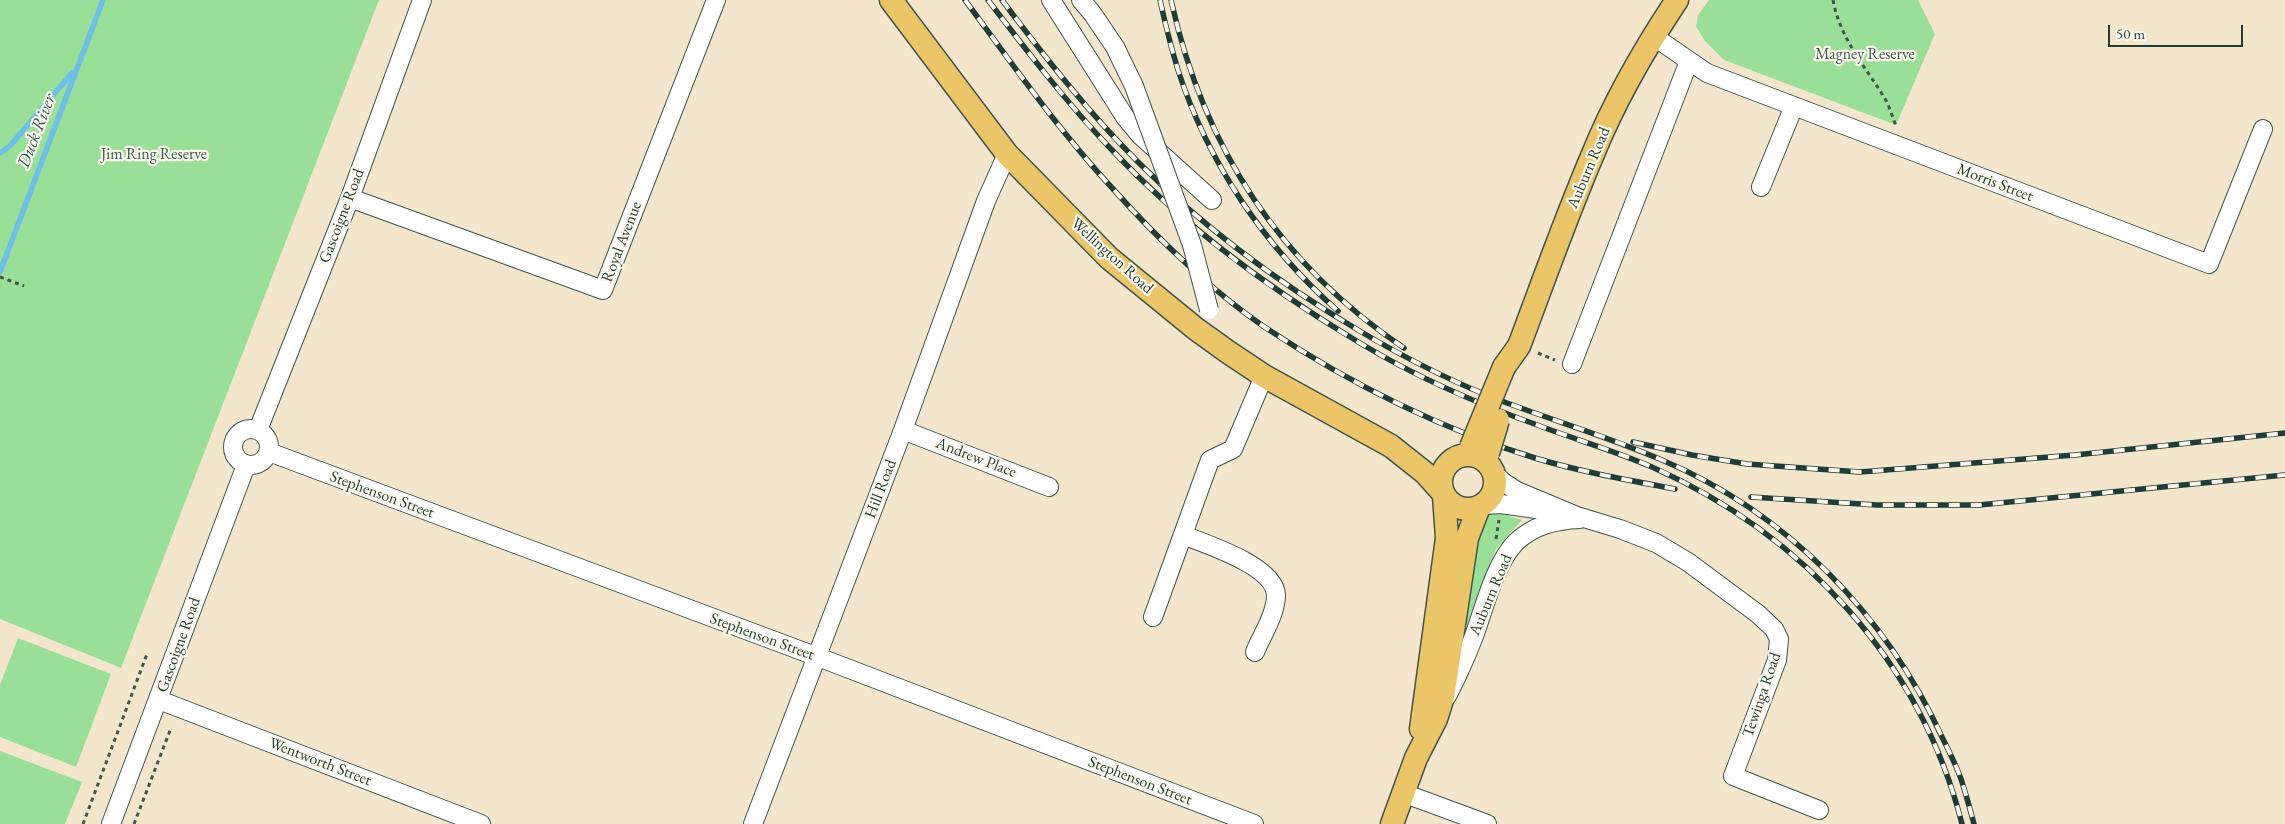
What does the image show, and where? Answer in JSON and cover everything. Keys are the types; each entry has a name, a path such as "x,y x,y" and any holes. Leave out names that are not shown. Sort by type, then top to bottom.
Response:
{"main road":[{"name":"Wellington Road","path":"891,0 1007,154 1109,258 1196,330 1264,376 1392,446 1426,473 1443,494"},
{"name":"Auburn Road","path":"1476,459 1510,370 1528,349 1593,153 1619,98 1653,36 1678,0"},
{"name":"Wellington Road","path":"1392,446 1431,456 1476,459"},
{"path":"1476,459 1494,488 1487,509 1460,508 1451,504 1443,494 1440,481 1443,470 1476,459"},
{"name":"Auburn Road","path":"1416,758 1447,538 1443,494"},
{"name":"Auburn Road","path":"1392,824 1416,758 1436,719 1446,680 1467,538 1487,509"}],"street":[{"name":"Gascoigne Road","path":"258,430 350,198 422,0"},
{"name":"Royal Avenue","path":"350,198 603,290 716,0"},
{"path":"1051,0 1124,118 1140,135 1212,200"},
{"path":"1087,6 1115,47 1131,80 1192,245 1210,310 1196,330"},
{"name":"Morris Street","path":"1653,36 1707,73 2209,264 2263,129"},
{"path":"1567,363 1689,61"},
{"path":"1761,187 1794,106"},
{"name":"Hill Road","path":"753,824 904,430 986,201 1007,154"},
{"path":"1153,617 1210,460 1233,449 1264,376"},
{"path":"252,429 258,430 269,442 269,452 262,462 252,466 246,465 240,462 234,453 234,441 241,432 252,429"},
{"name":"Andrew Place","path":"904,430 1049,487"},
{"name":"Stephenson Street","path":"269,452 818,657 1254,824"},
{"name":"Tewinga Road","path":"1476,459 1503,482 1517,491 1582,517 1656,543 1688,562 1758,614 1774,629 1779,638 1777,660 1733,776 1819,810"},
{"name":"Gascoigne Road","path":"111,824 246,465"},
{"name":"Tewinga Road","path":"1487,509 1505,504 1582,517"},
{"name":"Auburn Road","path":"1436,719 1461,668 1498,571 1511,547 1526,534 1541,526 1561,520 1582,517"},
{"path":"1183,535 1234,556 1257,569 1271,581 1276,594 1273,611 1255,652"},
{"name":"Wentworth Street","path":"159,700 481,824"},
{"path":"1403,794 1486,824"}],"path":[{"path":"1833,0 1836,14 1845,36 1859,62 1885,98 1898,130 1894,144"},
{"path":"0,277 24,286"},
{"path":"1528,349 1567,363"},
{"path":"1487,509 1495,547"},
{"path":"83,824 147,654"},
{"path":"134,824 171,728"}],"green space":[{"name":"Jim Ring Reserve","path":"0,0 379,0 121,668 0,619"},
{"name":"Magney Reserve","path":"1709,0 1918,0 1935,34 1896,125 1724,60 1705,41 1696,27 1698,15"},
{"path":"1494,511 1522,520 1496,549 1464,633 1477,528 1488,512"},
{"path":"18,638 111,674 76,767 0,737 0,685"},
{"path":"0,751 82,782 65,824 0,824"}],"waterway":[{"name":"Duck River","path":"0,272 103,0"},
{"path":"0,153 10,146 72,73"}],"railway":[{"path":"965,0 1055,121 1094,168 1167,245 1226,298 1266,328 1363,386 1430,419 1465,433 1552,463 1675,489"},
{"path":"988,0 1062,94 1138,177 1197,229 1260,278 1360,343 1425,378 1494,409 1638,461 1707,495 1758,528 1806,567 1848,610 1886,658 1918,709 1943,765 1962,824"},
{"path":"1002,0 1067,83 1138,162 1215,231 1299,293 1376,340 1450,379 1488,396 1643,452 1708,482 1751,508 1791,539 1828,573 1862,610 1892,650 1919,692 1961,779 1974,824"},
{"path":"1160,0 1175,61 1190,104 1205,138 1223,170 1263,231 1311,286 1338,311"},
{"path":"1171,0 1185,53 1203,104 1226,152 1253,197 1284,239 1319,279 1359,315 1404,348"},
{"path":"1633,442 1692,455 1747,464 1860,472 2075,455 2285,433"},
{"path":"1751,497 1877,505 1979,505 2285,475"}]}
